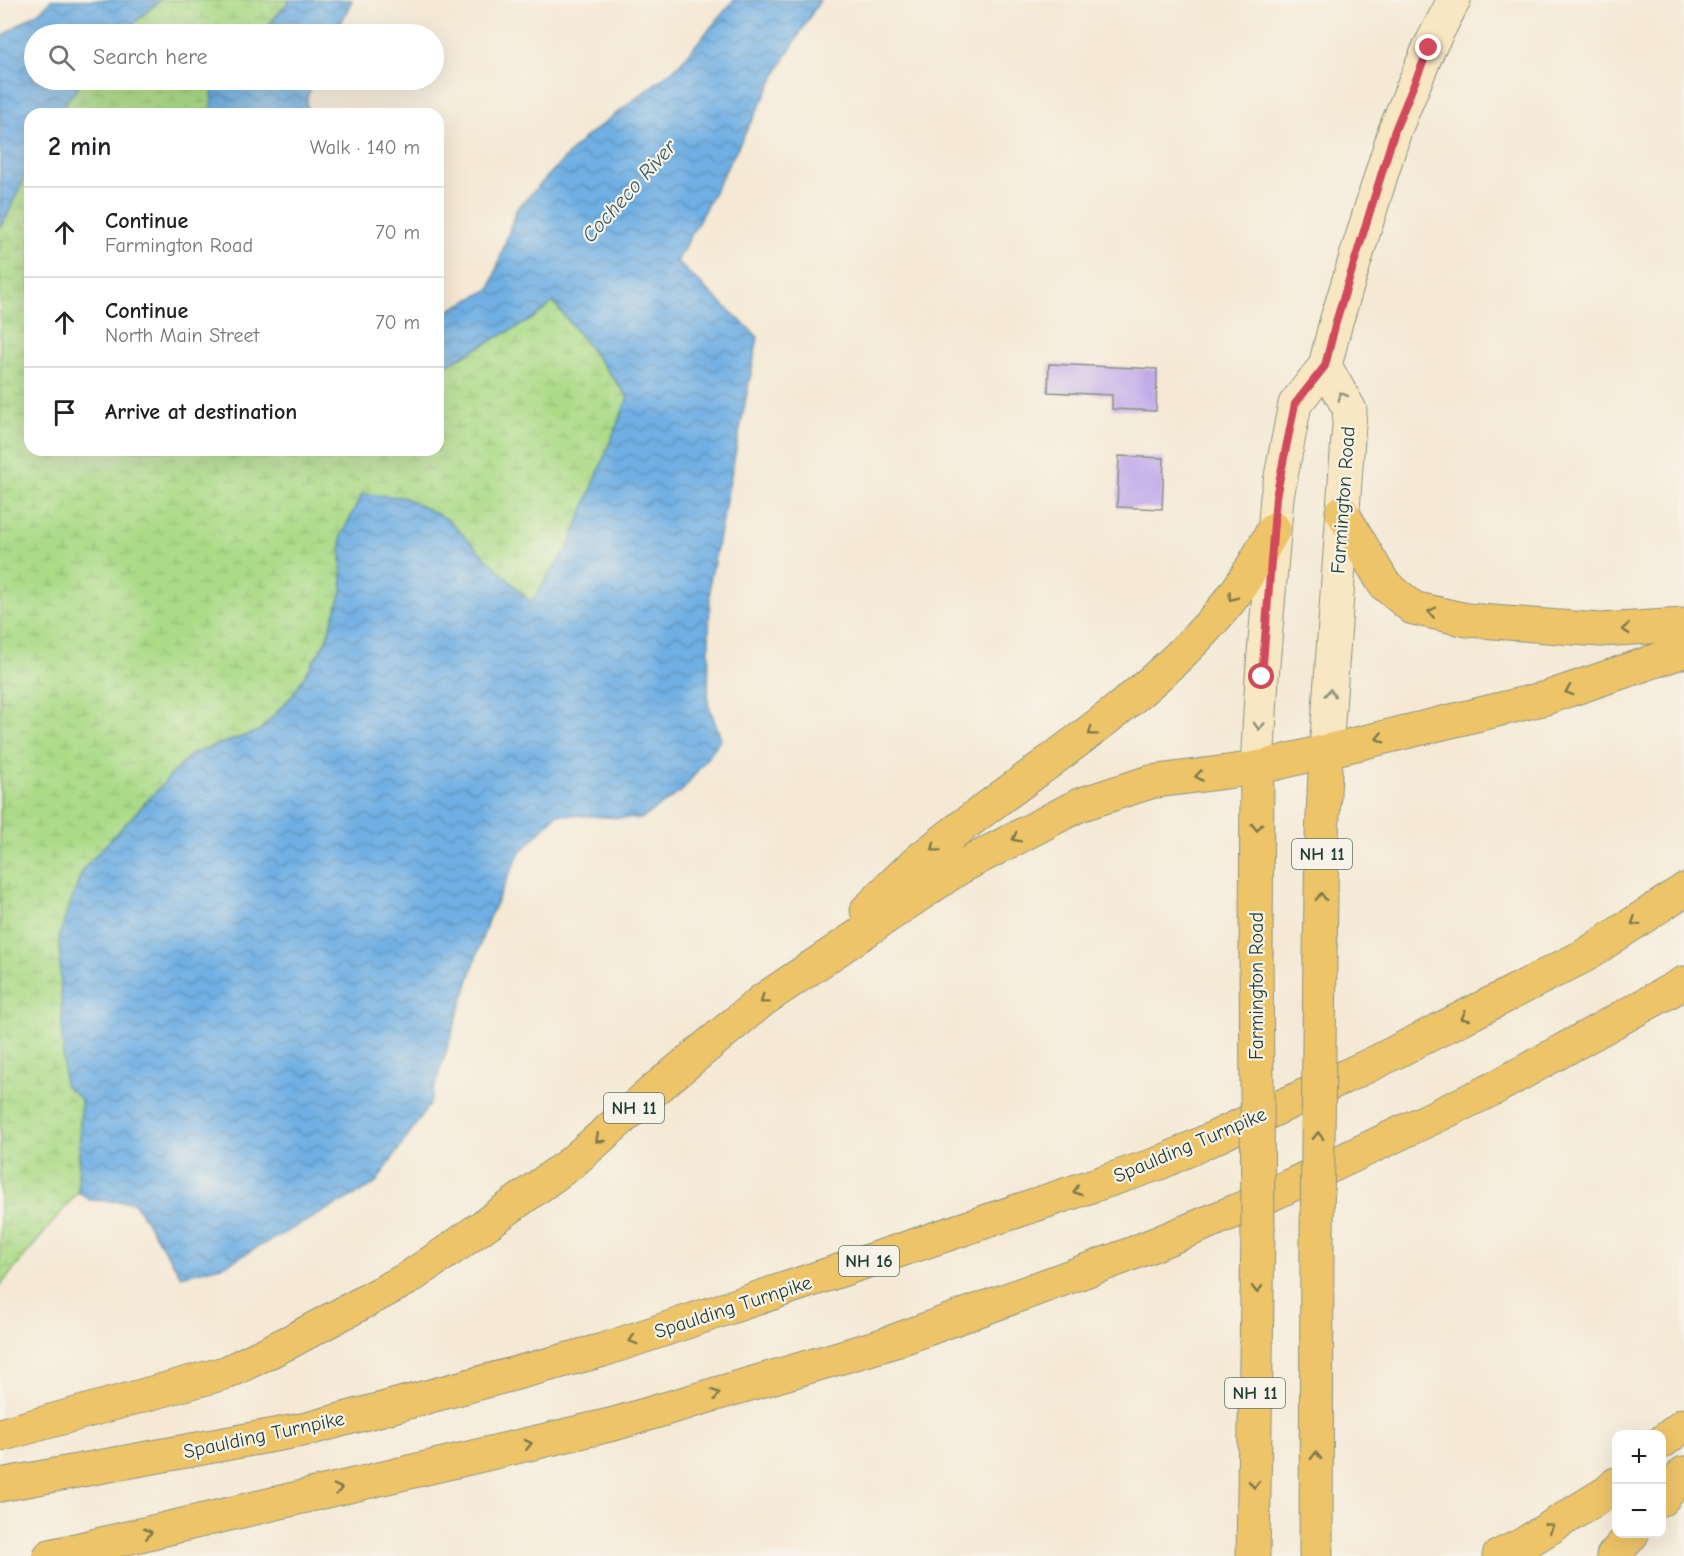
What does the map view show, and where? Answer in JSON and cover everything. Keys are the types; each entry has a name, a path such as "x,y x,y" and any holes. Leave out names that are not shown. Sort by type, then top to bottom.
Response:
{"highway":[{"path":"1342,512 1384,584 1413,608 1467,620 1600,630 1684,625"},
{"path":"796,977 922,858 1105,722 1188,646 1228,602 1246,578 1274,529"},
{"path":"1326,751 1546,698 1684,651"},
{"name":"NH 11","path":"0,1435 228,1372 407,1279 571,1163 763,1000 959,868 1079,805 1150,782 1257,768 1326,751"},
{"name":"Farmington Road","path":"1316,1556 1320,956 1326,751"},
{"name":"Farmington Road","path":"1253,1556 1258,1230 1257,768"},
{"name":"Spaulding Turnpike","path":"0,1485 307,1429 603,1350 1160,1163 1374,1063 1584,956 1684,890"},
{"path":"50,1556 614,1424 886,1344 1126,1256 1243,1208 1491,1090 1684,983"},
{"path":"1666,1439 1684,1425"},
{"path":"1666,1494 1684,1473"},
{"path":"1499,1556 1531,1539 1612,1488"},
{"path":"1613,1556 1628,1538"}],"main road":[{"path":"1325,366 1336,322 1395,130 1429,48 1454,0"},
{"name":"Farmington Road","path":"1257,768 1276,497 1295,404 1325,366 1350,410 1326,751"}],"green space":[{"path":"160,0 290,0 270,24 133,24"},
{"path":"76,90 213,90 211,108 61,108"},
{"path":"24,178 24,456 444,456 444,366 532,319 553,302 628,397 569,546 530,603 447,519 341,536 342,592 325,643 292,696 259,731 191,754 81,1099 78,1192 0,1286 0,228"}],"water":[{"path":"51,0 160,0 133,24 24,24 24,90 76,90 61,108 24,108 24,178 0,227 0,40 5,34 46,6"},
{"path":"290,0 352,0 341,24 270,24"},
{"name":"Cocheco River","path":"734,0 820,0 786,56 677,262 758,337 710,582 708,704 721,739 683,790 641,819 557,814 519,854 488,920 429,1105 375,1184 225,1265 181,1276 134,1202 90,1200 78,1192 81,1099 64,1085 59,935 83,869 191,754 259,731 292,696 325,643 342,592 341,536 362,494 403,497 447,519 531,602 569,546 628,397 554,302 532,319 444,366 444,313 490,289 516,210 583,139 678,66"},
{"path":"213,90 310,90 307,97 307,108 211,108"}],"building":[{"path":"1049,364 1157,369 1156,411 1112,409 1112,395 1048,392"},
{"path":"1119,456 1164,458 1162,509 1117,507"}],"route":[{"path":"1262,677 1276,497 1295,404 1325,366 1362,233 1395,130 1429,48"}]}
